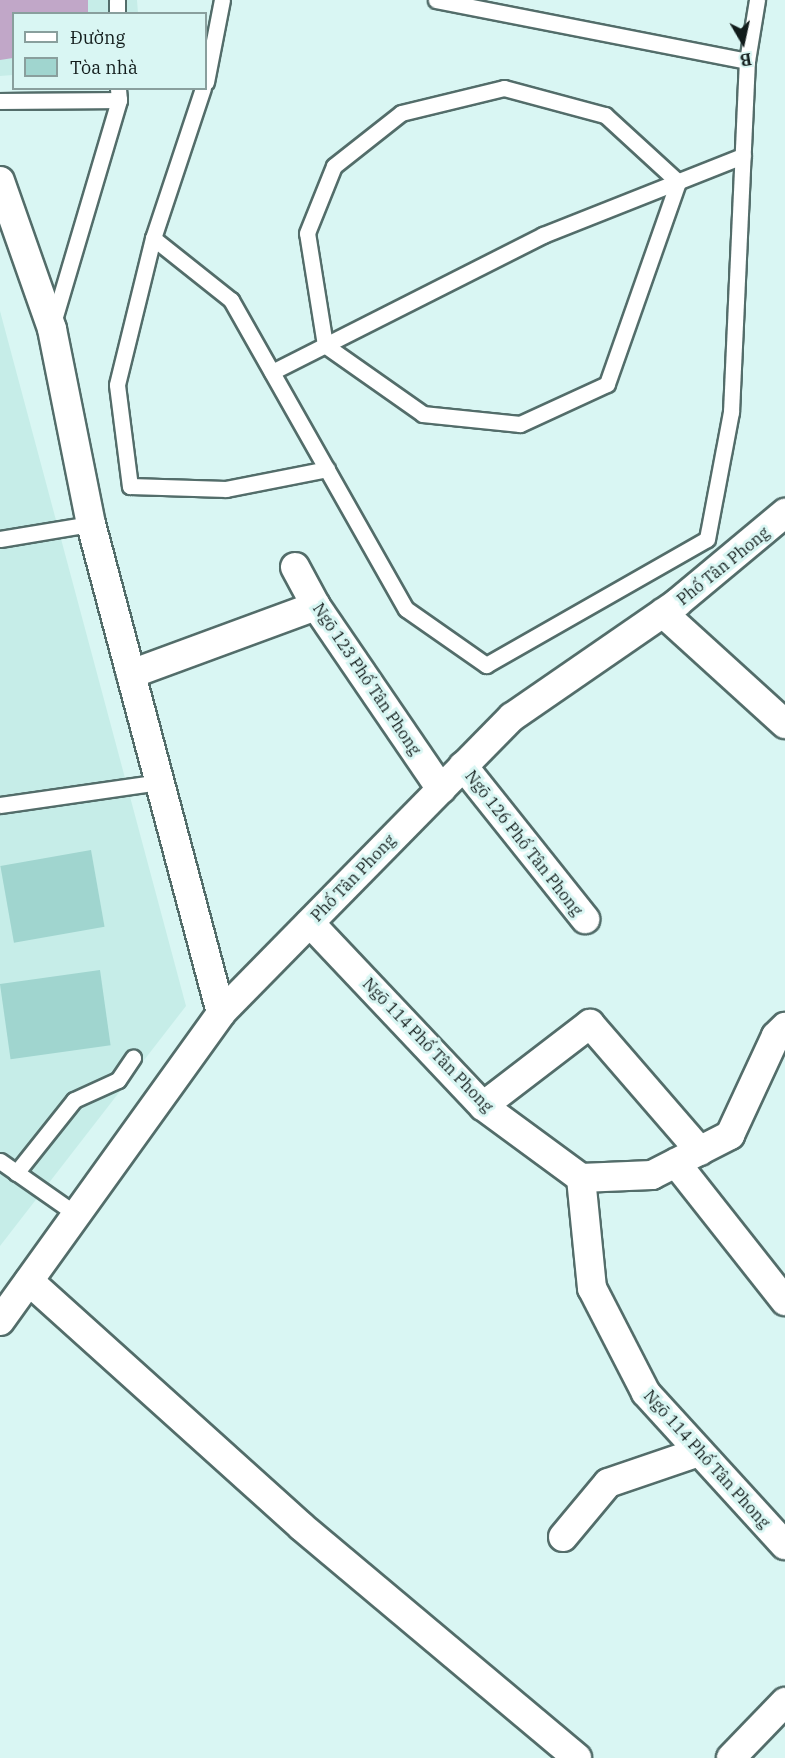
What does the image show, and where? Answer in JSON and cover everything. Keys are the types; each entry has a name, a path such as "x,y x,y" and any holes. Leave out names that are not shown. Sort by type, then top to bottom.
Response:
{"street":[{"path":"0,181 52,329 91,524 221,1013"},
{"name":"Phố Tân Phong","path":"0,1321 221,1013 512,717 663,613 785,513"},
{"name":"Ngõ 123 Phố Tân Phong","path":"295,567 316,606 441,789"},
{"path":"131,674 316,606"},
{"path":"663,613 785,724"},
{"name":"Ngõ 126 Phố Tân Phong","path":"464,766 585,919"},
{"name":"Ngõ 114 Phố Tân Phong","path":"310,923 483,1106 581,1178 592,1288 646,1393 785,1545"},
{"path":"483,1106 590,1024 688,1157 785,1301"},
{"path":"581,1178 652,1175 730,1135 776,1036 785,1027"},
{"path":"29,1281 302,1527 577,1758"},
{"path":"563,1537 608,1483 699,1452"},
{"path":"731,1758 785,1702"}],"lane":[{"path":"207,77 222,0"},
{"path":"436,0 747,61"},
{"path":"153,238 231,300 406,609 486,665 707,539 731,412 747,61 757,0"},
{"path":"504,88 605,115 678,182 607,384 520,424 423,414 325,345 307,233 334,166 401,113 504,88"},
{"path":"202,90 153,238 117,385 130,486 226,489 327,469"},
{"path":"0,101 118,94 52,329"},
{"path":"272,372 543,235 743,156"},
{"path":"0,539 91,524"},
{"path":"0,805 160,782"},
{"path":"16,1173 74,1100 117,1080 133,1058"},
{"path":"0,1161 77,1215"}],"shaded area":[{"path":"0,0 137,0 138,12 12,12 12,75 0,76"},
{"path":"0,0 88,0 88,12 12,12 12,58 0,60"},
{"path":"0,311 186,1006 0,1246"}],"building":[{"path":"91,850 105,927 14,943 0,866"},
{"path":"100,970 111,1045 11,1059 0,984"}]}
